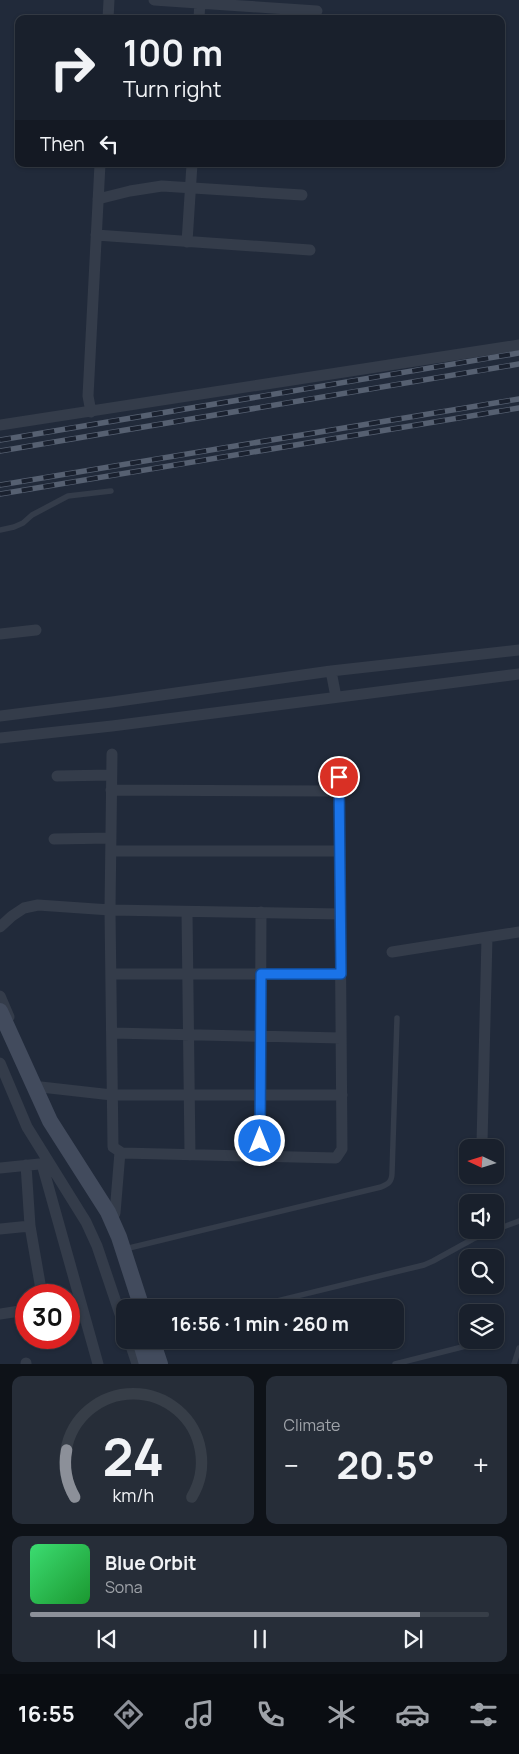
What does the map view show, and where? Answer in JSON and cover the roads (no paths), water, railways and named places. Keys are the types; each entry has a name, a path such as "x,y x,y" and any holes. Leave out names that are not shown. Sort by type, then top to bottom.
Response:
{"street":[{"path":"108,15 109,0"},
{"path":"154,0 200,1 317,11"},
{"path":"199,15 200,1"},
{"path":"91,412 88,396 100,167"},
{"path":"187,242 192,167"},
{"path":"98,199 162,186 302,195"},
{"path":"96,235 310,250"},
{"path":"0,425 519,344"},
{"path":"0,634 36,630"},
{"path":"0,716 331,671 519,650"},
{"path":"331,671 336,697"},
{"path":"0,738 112,726 519,674"},
{"path":"112,754 110,910 113,1147 122,1154 336,1158 342,1150 339,764"},
{"path":"57,776 111,775"},
{"path":"111,790 339,791"},
{"path":"54,839 111,838"},
{"path":"111,851 340,850"},
{"path":"0,927 24,908 38,905 110,910 340,914"},
{"path":"187,912 190,1155"},
{"path":"260,1156 261,912"},
{"path":"392,952 519,932"},
{"path":"482,1139 487,937"},
{"path":"111,974 341,974"},
{"path":"0,996 3,1017 50,1121 108,1212 145,1299"},
{"path":"3,1017 42,1087 54,1114 115,1213"},
{"path":"112,1033 341,1038"},
{"path":"0,1035 41,1125 99,1217 120,1242 139,1299"},
{"path":"0,1063 27,1127 46,1163 86,1222 97,1246 116,1302"},
{"path":"42,1087 112,1095 342,1096"},
{"path":"120,1152 115,1213 129,1299"},
{"path":"0,1168 46,1163"},
{"path":"46,1163 98,1364"},
{"path":"26,1165 30,1226 40,1284"},
{"path":"0,1229 30,1226"},
{"path":"0,1314 15,1312"},
{"path":"131,1349 137,1364"},
{"path":"143,1349 147,1364"},
{"path":"155,1349 160,1364"},
{"path":"163,1349 168,1364"}],"lane":[{"path":"0,530 23,523 32,515 68,496 111,491"},
{"path":"120,1242 389,1184 392,1180 397,1018"},
{"path":"504,1226 519,1220"},
{"path":"285,1299 424,1265 473,1239"},
{"path":"394,1364 459,1348"},
{"path":"514,1364 519,1348"}],"railway":[{"path":"0,440 519,353"},
{"path":"0,451 519,364"},
{"path":"0,485 519,399"},
{"path":"0,494 519,408"}]}
